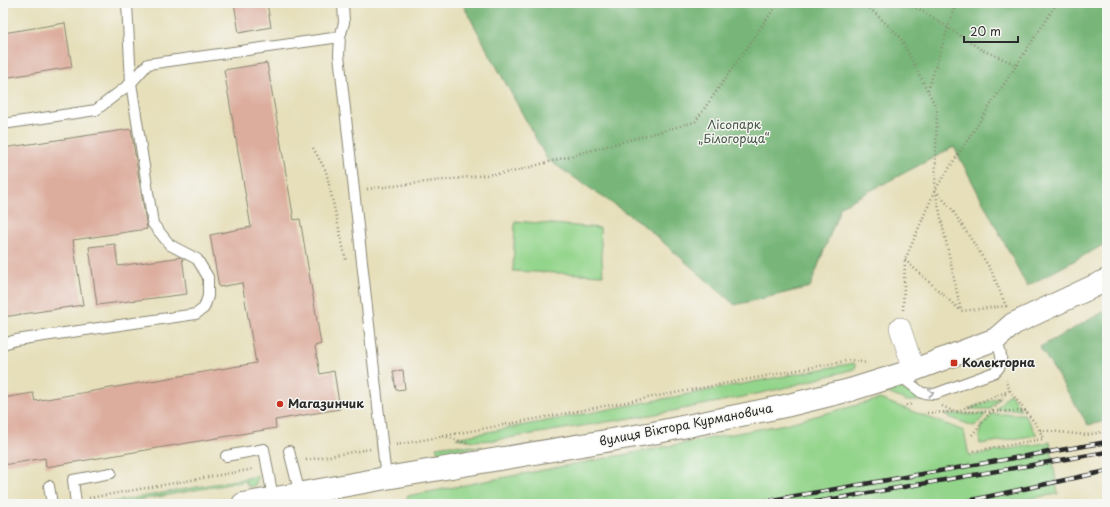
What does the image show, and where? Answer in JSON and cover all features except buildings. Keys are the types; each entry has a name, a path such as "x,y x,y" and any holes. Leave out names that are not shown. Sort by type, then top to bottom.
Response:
{"street":[{"name":"вулиця Віктора Курмановича","path":"243,504 712,422 850,390 907,372 996,339 1014,324 1107,280"},
{"path":"900,328 907,372"}],"lane":[{"path":"3,344 16,340 196,314 204,308 208,296 208,277 197,259 170,245 153,224 131,83 126,3"},
{"path":"343,3 344,23 340,37 339,55 386,478"},
{"path":"3,124 96,110 131,83 148,64 340,37"},
{"path":"907,372 922,393 929,394 935,394 988,375 995,372 1001,365 1001,356 996,339"},
{"path":"226,456 264,449 273,498"},
{"path":"289,451 300,494"},
{"path":"76,504 73,480 111,473"},
{"path":"48,486 52,504"}],"path":[{"path":"355,190 512,172 694,122 778,3"},
{"path":"864,3 900,38 938,109 935,190 961,311"},
{"path":"905,3 921,10 982,50 1017,65"},
{"path":"928,91 956,3"},
{"path":"904,298 905,260 935,190 1057,3"},
{"path":"312,148 326,171 346,261"},
{"path":"935,190 951,208 991,270 1006,306"},
{"path":"905,260 961,311 1006,306 1013,303"},
{"path":"1002,310 1006,306"},
{"path":"395,445 851,360 868,363 874,361"},
{"path":"974,451 1043,439 1040,430 1009,391 1006,381 1008,374"},
{"path":"972,435 1009,391"},
{"path":"936,403 955,412 1009,391"},
{"path":"906,405 921,404"},
{"path":"927,413 1026,411"},
{"path":"1040,430 1086,435 1107,431"},
{"path":"365,450 367,446"},
{"path":"304,460 370,450"},
{"path":"88,498 257,469"}],"green space":[{"name":"Лісопарк „Білогорща“","path":"462,3 1107,3 1107,243 1027,286 954,147 841,206 810,287 735,305 641,223 547,159"},
{"path":"515,221 600,228 603,275 513,271"},
{"path":"1107,310 1107,421 1088,425 1040,347"},
{"path":"854,363 856,367 854,369 784,388 662,413 496,440 475,441 456,438"},
{"path":"901,387 923,401 907,401 883,391"},
{"path":"1009,394 1011,394 1021,409 996,409"},
{"path":"1000,397 990,409 968,409"},
{"path":"880,399 964,431 969,456 1050,442 1058,494 995,504 407,504 407,496 785,424"},
{"path":"986,414 976,425 973,426 944,415"},
{"path":"992,414 1024,414 1037,435 980,444 979,434 981,428"},
{"path":"451,445 483,447 438,453 436,447"},
{"path":"259,476 255,485 251,487 247,486 246,481 118,504 101,504"}],"railway":[{"path":"749,504 1107,442"},
{"path":"804,504 1107,452"},
{"path":"960,504 972,500 1107,471"}],"place":[{"name":"Колекторна","path":"954,363"},
{"name":"Магазинчик","path":"280,404"}]}
